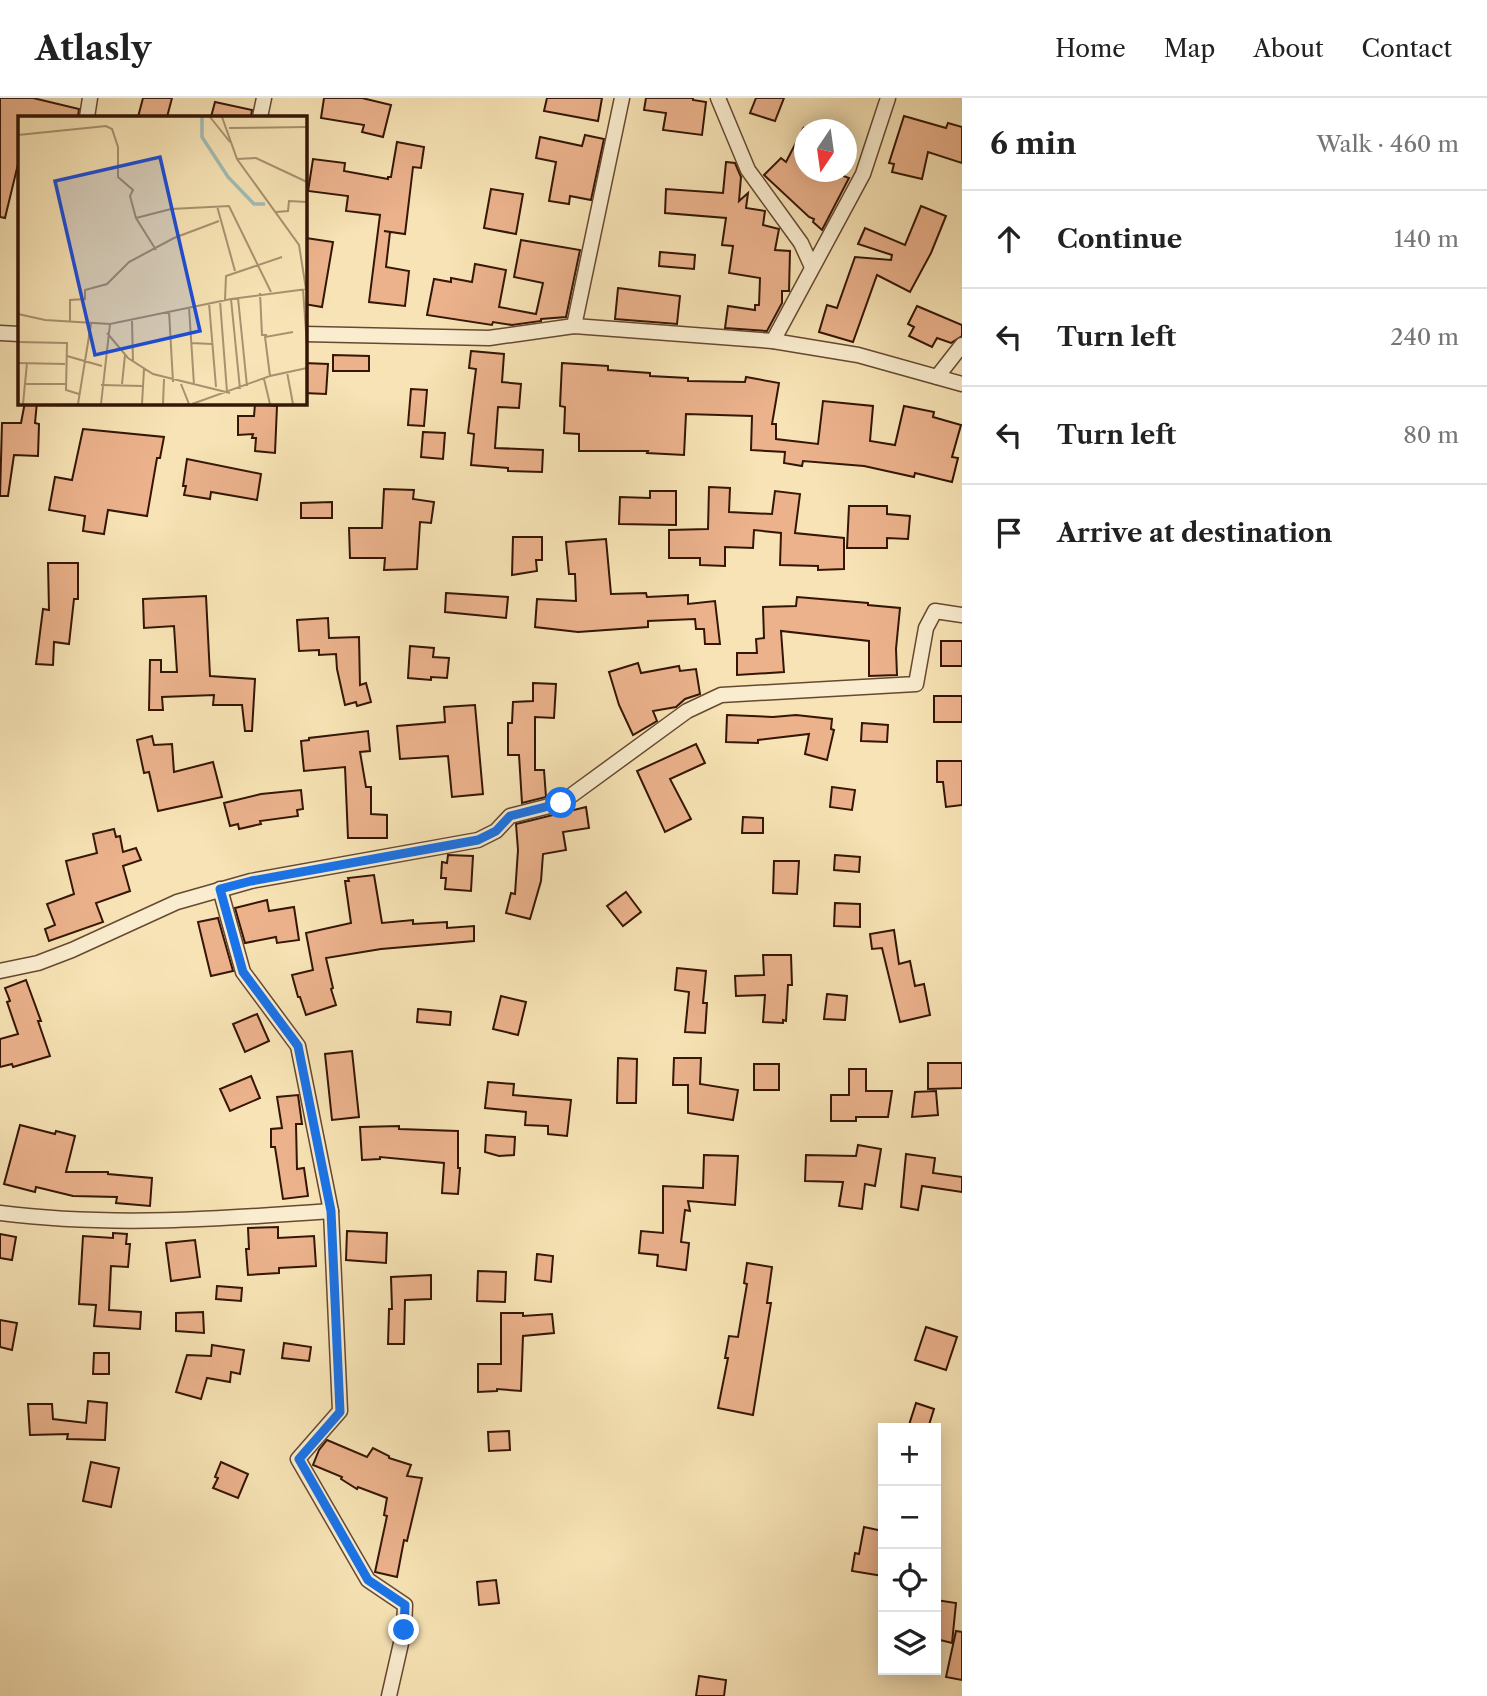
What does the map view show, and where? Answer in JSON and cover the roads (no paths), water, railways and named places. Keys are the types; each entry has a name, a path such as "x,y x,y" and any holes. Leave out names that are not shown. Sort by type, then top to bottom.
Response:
{"street":[{"path":"87,116 90,98"},
{"path":"260,116 264,98"},
{"path":"574,326 622,98"},
{"path":"718,98 748,170 801,243 812,267"},
{"path":"774,341 863,174 888,98"},
{"path":"306,334 489,338 574,326 774,341 858,355 962,384"},
{"path":"0,333 18,334"},
{"path":"937,377 962,345"},
{"path":"0,971 38,963 177,902 220,889 478,840 496,831 510,816 561,803 687,711 721,695 916,684 926,628 935,611 962,615"},
{"path":"220,889 243,972 298,1046 331,1211 340,1412 299,1459 368,1580 405,1605 404,1630 389,1696"},
{"path":"0,1213 118,1220 226,1219 331,1211"}]}
